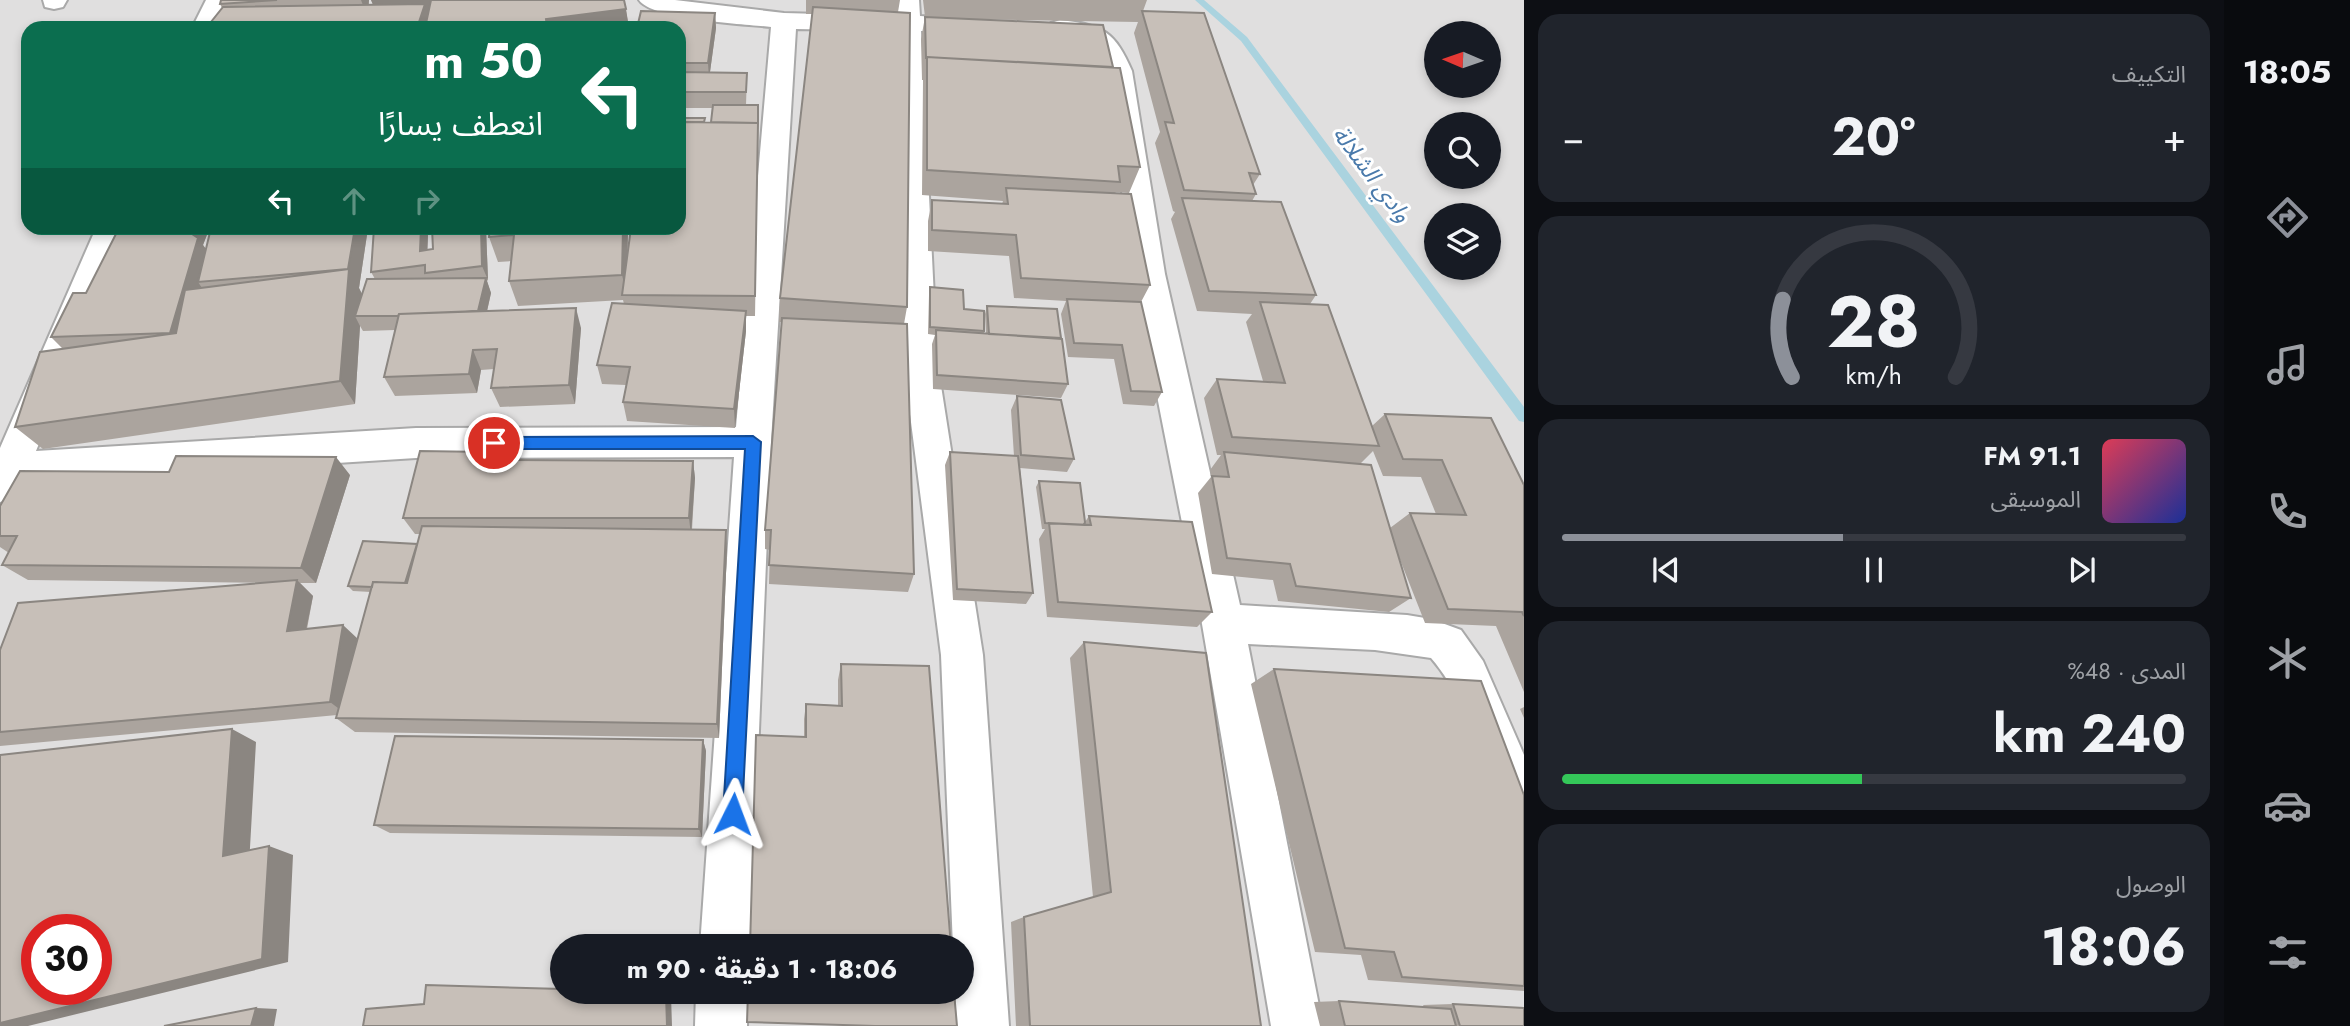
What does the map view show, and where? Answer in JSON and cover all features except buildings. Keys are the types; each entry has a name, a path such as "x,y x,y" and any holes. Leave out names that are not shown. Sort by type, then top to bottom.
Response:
{"street":[{"path":"208,21 218,0"},
{"path":"651,0 677,9 784,21 908,11 1016,26 1070,28 1110,47 1119,71 1149,274 1223,624 1297,1026"},
{"path":"908,11 920,360 962,655 983,1026"},
{"path":"726,934 753,442 784,21"},
{"path":"108,235 6,480 416,443 753,442"},
{"path":"1223,624 1414,634 1445,643 1466,669 1524,819"},
{"path":"721,1026 722,1004"}],"shaded area":[{"path":"0,0 1524,0 1524,1026 0,1026"}],"waterway":[{"name":"وادي الشلالة","path":"1199,0 1244,39 1524,417"}],"route":[{"path":"494,443 753,442 733,814"}]}
